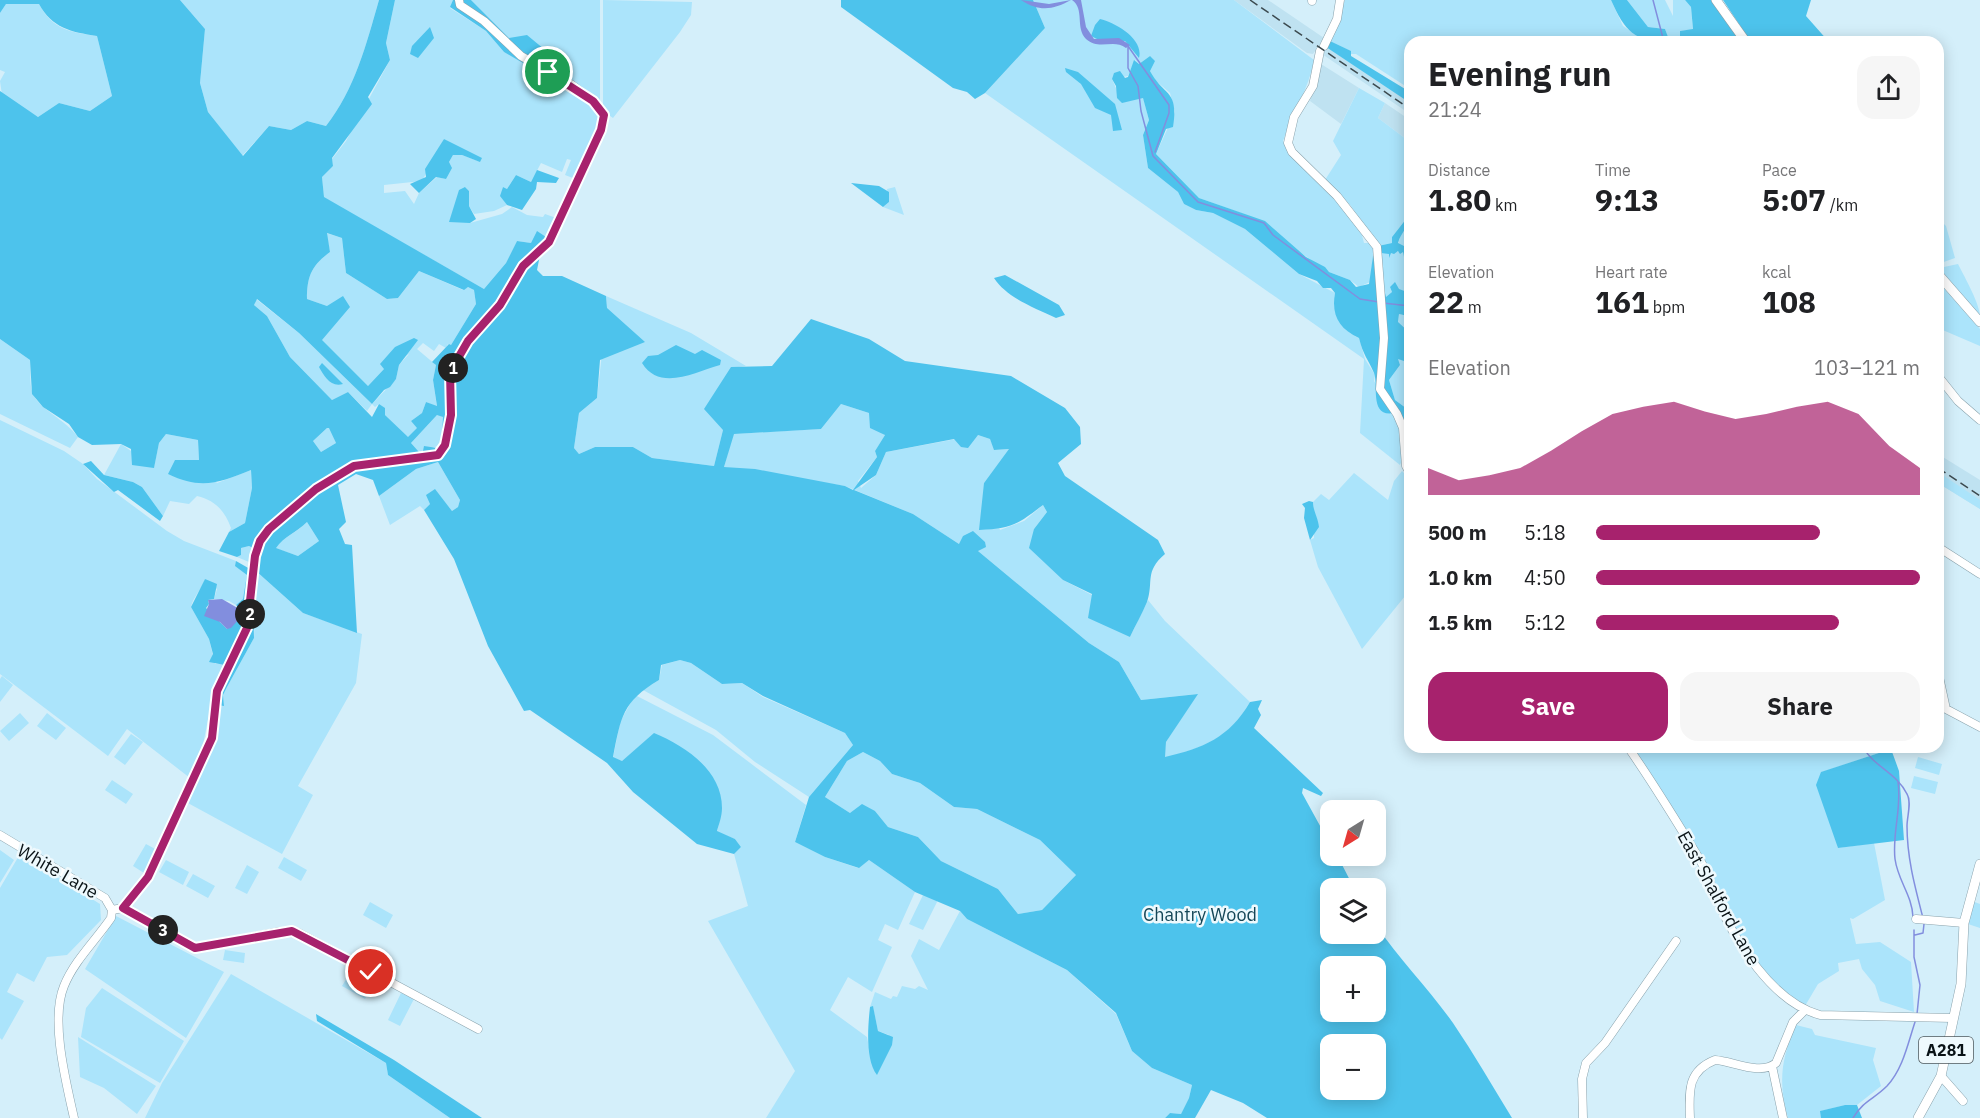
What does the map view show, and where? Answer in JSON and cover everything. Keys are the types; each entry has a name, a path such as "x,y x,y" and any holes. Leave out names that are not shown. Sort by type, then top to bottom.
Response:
{"main road":[{"path":"1716,0 1742,36"},
{"path":"1944,283 1980,322"},
{"name":"A281","path":"1918,1118 1941,1076 1961,977 1964,923 1980,864"}],"street":[{"path":"123,908 148,877 212,738 217,691 247,628 255,556 260,541 269,529 316,489 354,466 438,455 445,445 451,415 450,372 468,341 500,305 523,266 549,242 601,130 604,115 593,101 572,85 521,56 484,21 460,5 459,0"},
{"path":"1340,0 1337,19 1322,48 1313,86 1294,117 1288,142 1292,152 1337,196 1375,244 1383,307 1384,338 1380,389 1397,414 1403,429 1404,441"},
{"path":"1944,383 1958,401 1980,420"},
{"path":"1944,551 1980,574"},
{"path":"1944,700 1946,709 1980,727"},
{"name":"East Shalford Lane","path":"1632,753 1700,860 1718,901 1752,961 1766,980 1804,1011"},
{"name":"White Lane","path":"0,835 105,898 112,910"},
{"path":"74,1118 66,1080 58,1008 63,987 106,925 112,910 123,908 195,948 278,932 299,933 478,1029"},
{"path":"1916,919 1964,923"},
{"path":"1584,1118 1582,1078 1586,1064 1605,1043 1676,941"},
{"path":"1690,1118 1690,1082 1696,1071 1704,1064 1715,1060 1756,1068 1772,1066 1776,1063 1793,1022 1804,1011 1820,1015 1952,1018"},
{"path":"1772,1066 1783,1118"},
{"path":"1941,1076 1963,1101"}],"shaded area":[{"path":"180,0 379,0 352,82 326,126 307,121 291,130 269,126 242,156 208,112 200,83 205,29"},
{"path":"395,0 453,0 450,8 486,31 504,52 562,82 592,104 601,115 600,126 578,180 565,175 571,160 567,159 562,172 541,163 531,182 516,175 507,189 503,187 501,196 507,205 494,211 474,214 469,206 469,191 465,187 470,223 502,214 512,207 527,215 543,217 545,214 559,219 549,239 531,243 517,241 506,263 484,289 324,198 322,177 333,166 332,159 346,141 390,60 386,43","holes":["444,139 478,161 462,155 453,155 449,162 446,179 437,177 419,193 414,204 405,191 384,193 384,185 422,181"]},
{"path":"471,0 600,0 600,102 509,38"},
{"path":"603,0 692,2 691,15 680,32 613,118 603,111"},
{"path":"1021,0 1049,4 1071,0 1052,8 1040,8"},
{"path":"1033,0 1234,0 1314,60 1308,82 1283,141 1290,154 1351,216 1360,229 1364,243 1371,243 1375,255 1370,282 1359,287 1350,280 1329,272 1244,214 1199,198 1156,154 1175,112 1170,93 1155,80 1150,71 1150,56 1139,64 1135,60 1128,76 1112,79 1118,93 1130,100 1143,97 1149,120 1143,135 1148,168 1178,192 1184,204 1196,210 1213,213 1245,229 1299,274 1335,293 1336,314 1342,326 1359,338 1365,359 1375,375 1374,381 1398,421 1404,444 1400,465 1360,433 1364,359 985,93 1045,28"},
{"path":"1072,0 1081,0 1086,27 1094,39 1119,38 1130,45 1126,48 1116,44 1096,44 1086,39 1081,30 1078,8"},
{"path":"1234,0 1268,0 1324,38 1313,54 1307,53"},
{"path":"1345,0 1611,0 1623,26 1638,36 1404,36 1404,85 1356,54 1349,54 1350,51 1330,41"},
{"path":"1627,0 1665,0 1673,16 1673,0 1685,0 1691,7 1693,30 1680,31 1680,36 1668,36 1665,29 1648,27"},
{"path":"6,4 39,4 50,19 63,28 97,36 112,96 90,111 59,103 38,117 2,95 0,81 5,72 0,70 0,13"},
{"path":"1326,47 1404,99 1404,110 1322,54"},
{"path":"1321,64 1359,88 1341,124 1310,101"},
{"path":"1359,88 1385,103 1378,118 1404,138 1404,222 1392,237 1392,243 1378,246 1351,206 1325,180 1341,155 1333,141"},
{"path":"1385,103 1404,116 1404,138 1378,118"},
{"path":"895,187 904,215 883,207 889,202 887,189"},
{"path":"1944,224 1946,226 1955,258 1944,262"},
{"path":"1404,230 1404,246 1398,244"},
{"path":"326,233 342,238 346,273 387,299 398,298 419,271 463,290 468,287 474,290 476,304 451,345 448,344 446,348 439,344 434,351 423,343 417,349 436,365 433,380 437,407 426,402 422,413 411,421 418,428 408,438 385,415 379,404 375,407 372,404 396,379 399,365 409,354 384,369 368,386 321,340 327,306 307,299 307,291 311,272 318,262 330,252"},
{"path":"1403,251 1404,257 1404,291 1390,287 1392,292 1386,298 1383,291 1381,253"},
{"path":"1958,264 1975,298 1980,317 1944,275 1944,267"},
{"path":"1944,288 1980,329 1980,346 1944,331"},
{"path":"606,296 691,333 746,366 731,368 723,430 714,466 652,458 633,447 595,447 579,454 574,448 579,413 597,398 607,308"},
{"path":"256,299 299,333 372,404 367,411 348,392 332,400 290,357 267,316 254,305"},
{"path":"1399,314 1404,315 1404,328 1398,323"},
{"path":"0,339 30,360 31,386 36,399 78,437 70,448 0,414"},
{"path":"1404,358 1404,407 1395,400 1389,380 1400,365 1397,359"},
{"path":"841,404 869,413 885,435 875,451 877,457 858,481 861,488 876,475 886,452 978,435 990,439 995,450 1010,449 984,483 1000,530 1024,521 1043,505 1047,512 1034,529 1063,580 1092,595 1130,637 1148,600 1165,621 1250,702 1242,715 1214,740 1203,746 1164,758 1166,742 1197,694 1141,700 1119,662 1089,643 978,551 959,544 913,514 845,486 724,467 733,434 821,429"},
{"path":"438,414 443,417 441,445 419,452 411,443"},
{"path":"0,420 64,451 83,464 97,479 167,531 184,541 236,561 236,566 248,575 243,599 236,605 229,601 214,599 217,589 205,579 191,607 209,639 215,664 229,662 213,694 201,755 190,778 127,729 108,756 0,674"},
{"path":"327,428 330,428 336,443 321,452 313,441"},
{"path":"166,434 198,440 199,460 217,483 251,470 252,488 245,523 229,532 231,528 229,522 222,511 209,500 197,496 189,504 170,501 163,516 142,487 133,482 104,475 121,444 154,467 159,443"},
{"path":"1944,458 1980,480 1980,509 1944,487"},
{"path":"438,462 460,500 458,507 452,511 435,490 430,504 424,510 420,506 390,525 379,496 416,469"},
{"path":"1402,471 1404,473 1404,597 1362,649 1318,567 1310,540 1314,538 1313,502 1321,494 1329,500 1354,473 1388,500 1394,481"},
{"path":"1944,476 1980,500 1980,509 1944,487"},
{"path":"307,522 319,541 298,556 275,548 282,541"},
{"path":"249,546 253,548 249,562 237,557 241,555 241,548"},
{"path":"256,571 303,613 362,634 356,683 298,786 313,795 282,854 186,802 201,767 217,705 224,706 223,695 254,638"},
{"path":"222,599 241,610 240,618 231,628 227,629 220,622 204,616 209,604 208,600"},
{"path":"680,660 691,663 722,684 742,683 763,697 845,733 853,745 809,797 755,762 716,730 643,690 659,680 662,665"},
{"path":"2,676 13,685 0,702 0,679"},
{"path":"635,695 713,735 806,805 795,842 825,857 858,868 869,860 915,892 898,930 885,924 878,940 892,947 872,992 848,977 830,1010 867,1037 872,1063 889,1035 878,1031 873,1007 870,1007 875,992 891,999 893,996 897,997 902,986 915,989 919,986 928,990 911,956 919,939 939,950 960,911 967,919 1067,970 1116,1014 1132,1051 1152,1068 1192,1085 1189,1098 1181,1114 1170,1113 1165,1118 766,1118 795,1071 708,921 748,906 734,854 741,847 735,839 717,832 722,808 654,734 622,761 613,758 620,722"},
{"path":"20,713 29,723 9,741 0,731"},
{"path":"47,713 66,728 56,740 37,726"},
{"path":"131,734 143,742 125,765 114,757"},
{"path":"863,752 880,761 892,774 920,783 954,807 977,809 1040,840 1076,875 1042,910 1018,914 998,889 941,861 918,837 888,827 875,811 850,813 825,797 847,761"},
{"path":"1637,753 1879,753 1822,772 1838,848 1874,843 1885,900 1853,919 1850,918 1856,944 1880,942 1911,962 1914,1012 1880,1001 1875,985 1862,969 1859,959 1838,963 1839,971 1818,984 1805,1006 1766,978 1748,951 1661,791"},
{"path":"1918,757 1942,764 1939,775 1915,768"},
{"path":"1914,776 1938,782 1935,794 1911,788"},
{"path":"112,780 133,794 126,804 105,790"},
{"path":"146,844 157,850 144,873 133,866"},
{"path":"0,850 14,860 0,883"},
{"path":"20,854 100,904 101,920 67,955 47,957 34,982 17,973 7,992 24,1001 2,1040 0,1038 0,888"},
{"path":"284,857 307,870 301,881 278,868"},
{"path":"166,860 189,872 183,885 159,872"},
{"path":"247,865 259,872 247,894 235,888"},
{"path":"193,874 215,886 208,898 186,886"},
{"path":"923,895 938,900 923,930 909,924"},
{"path":"1972,901 1980,904 1980,928 1968,924"},
{"path":"370,902 393,915 386,928 363,915"},
{"path":"116,916 224,972 186,1038 85,969"},
{"path":"225,950 245,953 244,963 223,960"},
{"path":"350,973 373,985 365,999 342,986"},
{"path":"231,974 386,1063 388,1075 450,1118 145,1118 162,1083"},
{"path":"102,988 184,1041 160,1083 81,1037 86,1008"},
{"path":"401,993 414,999 400,1026 388,1020"},
{"path":"1796,1025 1812,1029 1815,1035 1876,1048 1873,1060 1881,1086 1857,1105 1845,1105 1821,1111 1821,1118 1788,1118 1782,1082 1784,1060"},
{"path":"78,1037 156,1086 137,1114 104,1088 80,1077"}],"green space":[{"name":"Chantry Wood","path":"0,0 180,0 205,29 200,83 208,112 243,156 269,126 291,130 307,121 326,126 352,82 379,0 395,0 386,43 390,60 368,97 372,104 332,158 333,166 322,177 324,197 484,289 506,263 517,241 531,243 537,231 549,239 536,252 540,255 537,270 543,276 562,276 606,296 607,308 645,342 600,360 597,398 579,413 574,448 579,454 595,447 633,447 652,458 714,466 723,430 704,409 731,367 772,366 811,319 869,339 905,361 1011,376 1065,408 1080,427 1081,444 1058,463 1065,476 1158,540 1165,554 1154,566 1147,602 1130,637 1088,618 1092,594 1063,580 1029,548 1034,529 1047,512 1043,505 1027,517 1007,527 979,530 984,483 1009,449 994,450 990,439 978,435 968,448 961,447 954,439 886,452 876,475 854,490 913,514 959,544 963,536 973,531 985,542 986,547 978,551 1089,643 1119,662 1141,700 1198,694 1166,742 1165,757 1191,750 1214,740 1233,725 1250,702 1262,700 1258,709 1261,715 1254,728 1323,793 1321,796 1303,788 1302,793 1320,826 1320,866 1343,866 1349,878 1320,878 1320,944 1386,944 1386,939 1453,1023 1512,1118 1267,1118 1243,1103 1211,1090 1195,1118 1165,1118 1170,1113 1181,1114 1189,1098 1192,1085 1152,1068 1132,1051 1116,1013 1067,970 967,919 960,911 915,892 869,860 859,868 825,857 795,842 809,797 853,745 845,733 763,696 742,683 722,684 691,663 680,660 661,665 659,680 630,703 621,721 613,757 622,761 654,733 678,745 700,761 716,782 720,794 722,811 717,831 735,839 741,847 734,854 697,844 633,792 607,763 530,710 524,711 488,646 454,559 424,510 430,504 426,495 435,489 452,511 458,507 460,500 438,462 416,469 379,496 373,480 356,474 338,485 346,522 339,529 345,544 352,545 357,633 303,613 256,571 256,566 249,562 253,548 249,546 241,548 241,555 237,557 219,551 229,532 245,523 252,488 251,470 210,483 190,482 168,474 175,460 199,460 198,440 166,434 159,443 154,468 132,465 131,449 121,444 92,445 78,437 69,424 43,407 32,394 30,360 0,339 0,91 38,117 59,103 90,111 112,96 97,36 63,28 50,19 39,4 6,4 0,13","holes":["327,233 342,238 346,273 387,299 398,298 419,271 464,290 468,287 474,290 476,304 451,345 449,344 432,362 436,365 433,380 437,406 426,402 422,413 411,421 417,428 408,437 385,415 385,408 379,404 372,417 348,392 332,400 290,357 267,316 254,305 257,299 299,333 372,404 396,379 399,365 418,340 414,338 395,347 380,364 384,369 368,386 322,340 350,307 343,296 327,306 307,299 311,272 330,252","841,404 869,413 870,428 885,435 875,451 877,457 853,490 845,486 755,469 724,467 734,434 821,429","437,415 443,417 441,445 437,448 424,446 423,451 419,452 411,443","329,428 336,443 321,452 313,441","307,522 319,541 298,556 276,548","863,752 880,761 892,774 920,783 954,807 977,809 1040,840 1076,875 1042,910 1018,914 998,889 941,861 918,837 888,827 875,811 862,804 850,813 825,797 847,761"]},
{"path":"453,0 471,0 509,38 527,35 550,54 547,66 562,82 540,73 504,52 486,31 450,7"},
{"path":"841,0 1033,0 1045,28 985,93 975,99 967,92 953,88 841,7"},
{"path":"1611,0 1627,0 1648,27 1665,29 1668,36 1637,36 1621,20"},
{"path":"1685,0 1711,0 1737,36 1680,36 1680,31 1693,29 1691,7"},
{"path":"1723,0 1811,0 1806,16 1824,36 1747,36"},
{"path":"1100,19 1121,28 1133,38 1137,44 1139,58 1125,41 1099,40 1091,36"},
{"path":"430,27 434,38 418,58 410,54 412,46"},
{"path":"1330,41 1351,51 1351,56 1404,88 1404,99 1326,47"},
{"path":"1150,56 1155,61 1150,71 1172,99 1174,106 1173,127 1166,129 1156,154 1199,198 1265,221 1306,257 1325,267 1329,272 1350,280 1356,287 1369,284 1375,255 1386,297 1392,292 1390,287 1395,282 1399,289 1404,291 1404,315 1399,314 1398,322 1404,328 1404,361 1398,359 1400,365 1389,380 1395,400 1404,407 1404,422 1398,412 1382,412 1379,407 1374,373 1359,338 1346,330 1338,320 1334,308 1335,293 1331,288 1323,288 1317,281 1299,274 1245,229 1213,213 1196,210 1184,204 1178,192 1148,168 1143,135 1149,120 1143,98 1122,103 1117,98 1116,86 1112,79 1114,73 1120,71 1125,78 1128,77 1134,60 1139,64"},
{"path":"1065,68 1078,72 1115,104 1122,130 1113,131 1111,115 1095,108 1081,84 1066,72"},
{"path":"444,139 482,158 480,162 462,155 453,155 449,162 452,168 446,179 436,177 419,193 410,184 426,177 425,169"},
{"path":"537,170 559,178 556,183 537,182 536,189 522,210 507,205 500,196 503,187 507,189 516,175 531,182"},
{"path":"851,183 879,186 889,192 889,202 883,207"},
{"path":"465,187 469,191 469,206 476,219 470,223 449,222 459,190"},
{"path":"1404,222 1404,231 1398,243 1404,246 1404,257 1403,252 1400,254 1398,251 1391,253 1389,258 1389,254 1381,253 1380,256 1378,246 1392,243 1392,237"},
{"path":"1005,275 1059,305 1065,315 1056,318 1014,297 994,278"},
{"path":"676,345 695,354 702,350 721,360 720,365 678,378 668,378 658,377 649,372 642,363 648,356 658,355"},
{"path":"322,363 343,384 331,383 328,380 319,367"},
{"path":"91,461 104,475 133,482 142,487 163,516 160,521 118,490 114,492 83,464"},
{"path":"1313,502 1319,527 1310,540 1304,518 1305,508 1302,504"},
{"path":"236,561 250,569 248,617 229,662 225,665 209,662 213,654 209,639 191,607 205,579 217,584 214,599 208,600 209,604 206,608 227,629 241,610 236,605 243,599 247,575 235,566"},
{"path":"253,604 254,638 223,695 224,706 217,705 219,691 242,647"},
{"path":"1879,753 1892,753 1899,771 1904,840 1838,848 1816,785 1821,772"},
{"path":"873,1006 878,1031 893,1037 892,1045 877,1075 873,1069 868,1042 870,1007"},
{"path":"316,1014 394,1060 482,1118 450,1118 388,1075 386,1063 317,1021"},
{"path":"1845,1105 1857,1105 1862,1118 1821,1118 1820,1111"}],"waterway":[{"path":"1653,0 1662,36"},
{"path":"1128,46 1169,105 1169,113 1155,152"},
{"path":"1128,47 1128,68 1138,86 1141,111 1153,156 1198,202 1264,223 1273,235 1360,299 1379,302"},
{"path":"1383,303 1404,305"},
{"path":"1867,753 1903,787 1908,797 1908,850 1923,918"},
{"path":"1898,782 1895,859 1913,917"},
{"path":"1915,935 1923,933 1924,924"},
{"path":"1914,930 1914,957 1920,985 1917,1014"},
{"path":"1853,1118 1861,1107 1893,1079 1904,1056 1915,1022"}],"railway":[{"path":"1250,0 1404,105"},
{"path":"1944,472 1980,496"}],"route":[{"path":"371,972 292,931 195,948 123,908 148,877 212,738 217,691 247,628 255,556 260,541 269,529 316,489 354,466 438,455 445,445 451,415 450,372 468,341 500,305 523,266 549,242 560,222 601,130 604,115 593,101 572,85 548,72"}]}
